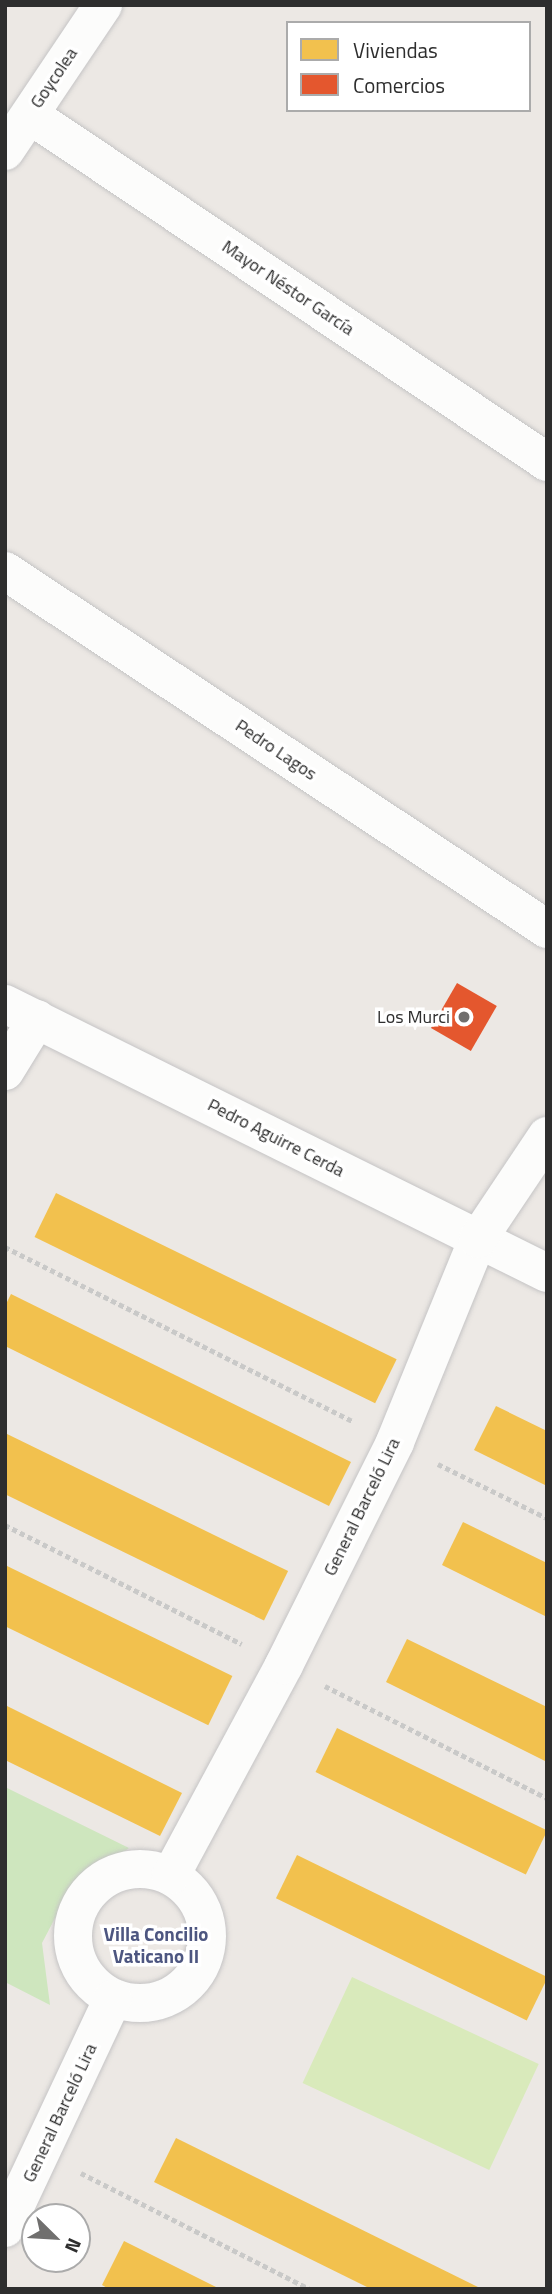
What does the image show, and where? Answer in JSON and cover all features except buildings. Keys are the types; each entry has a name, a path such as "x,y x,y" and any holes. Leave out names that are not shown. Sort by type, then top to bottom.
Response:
{"street":[{"name":"Goycolea","path":"5,151 103,5"},
{"name":"Mayor Néstor García","path":"30,114 547,462"},
{"name":"Pedro Lagos","path":"5,571 547,929"},
{"path":"5,1071 21,1012"},
{"name":"Pedro Aguirre Cerda","path":"21,1012 547,1273"},
{"name":"General Barceló Lira","path":"172,1875 284,1665 395,1442 478,1239 547,1136"},
{"path":"148,1868 172,1875 190,1890 202,1909 206,1942 196,1973 181,1990 162,2000 137,2004 113,1999 93,1985 78,1965 72,1941 75,1917 85,1896 103,1879 124,1869 148,1868"},
{"name":"General Barceló Lira","path":"5,2228 113,1999"}],"path":[{"path":"5,1247 547,1518"},
{"path":"42,2153 310,2289"}],"green space":[{"path":"5,1787 129,1848 65,1899 42,1943 50,2005 5,1982"},
{"path":"352,1977 539,2064 489,2170 303,2083"}],"place":[{"name":"Los Murci","path":"464,1017"}],"district":[{"name":"Villa Concilio Vaticano II","path":"156,1945"}]}
